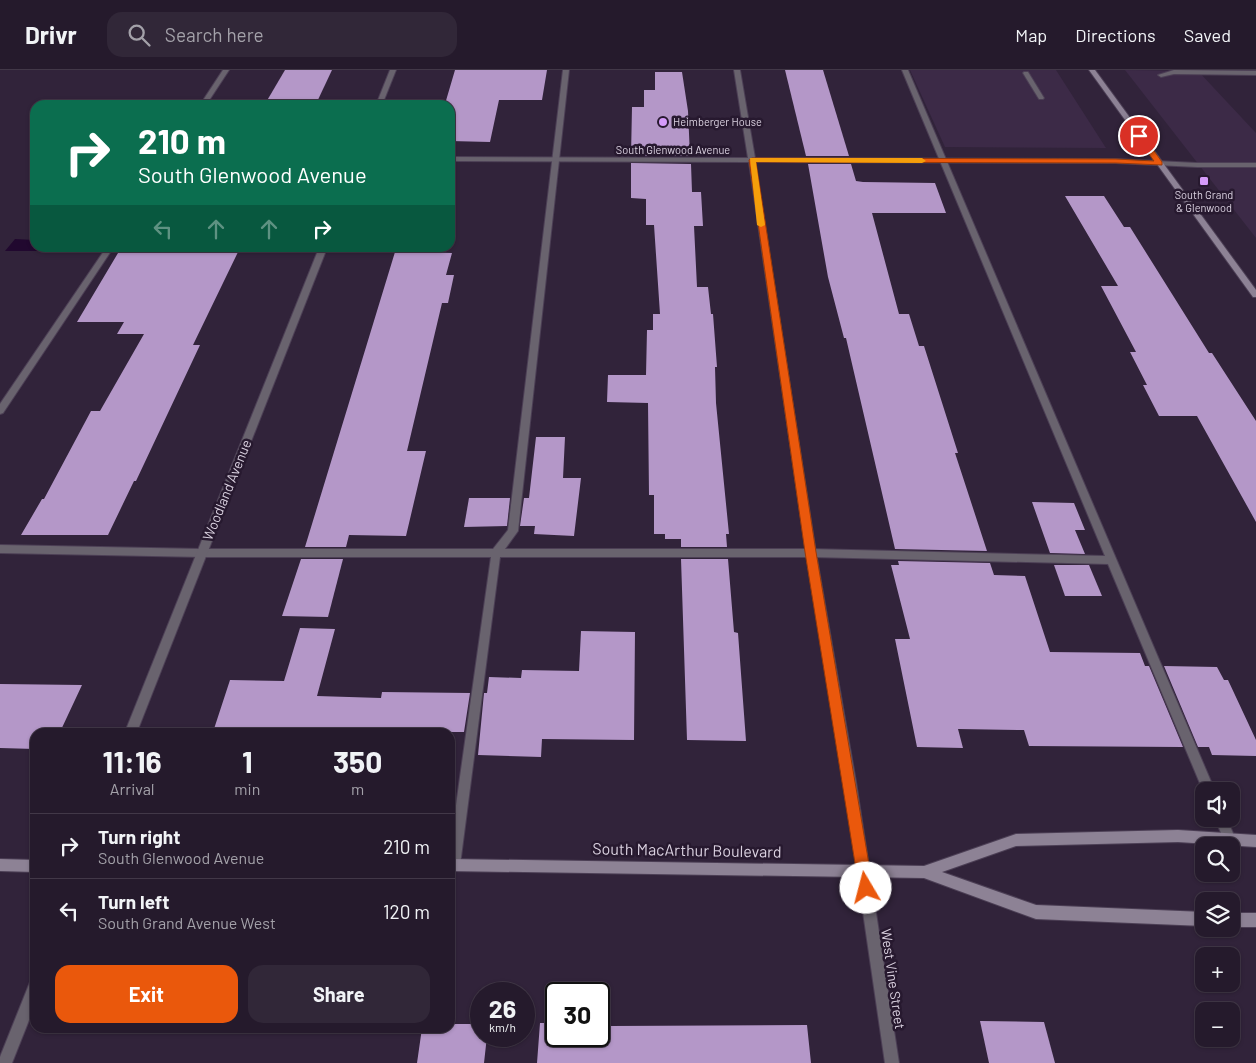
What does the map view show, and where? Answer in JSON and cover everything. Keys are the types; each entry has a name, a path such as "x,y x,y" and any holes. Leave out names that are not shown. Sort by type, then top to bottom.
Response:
{"main road":[{"path":"1092,70 1255,291"},
{"name":"South MacArthur Boulevard","path":"924,872 1016,840 1204,837"},
{"name":"South MacArthur Boulevard","path":"1240,839 1256,841"},
{"name":"South MacArthur Boulevard","path":"455,864 924,872 1036,912 1195,919"},
{"path":"0,865 30,866"},
{"path":"1240,920 1256,920"}],"street":[{"path":"206,100 226,70"},
{"path":"381,100 393,70"},
{"path":"455,843 496,553 513,531 566,70"},
{"name":"West Vine Street","path":"737,70 810,552 864,870 892,1063"},
{"path":"905,70 1205,782"},
{"path":"1161,76 1174,72 1256,73"},
{"path":"1026,73 1041,98"},
{"name":"South Glenwood Avenue","path":"455,158 1116,161 1160,164 1256,165"},
{"path":"0,411 105,252"},
{"name":"Woodland Avenue","path":"133,728 321,252"},
{"path":"0,549 202,553 810,552 1110,560"},
{"path":"4,1063 30,999"}],"shaded area":[{"path":"910,70 1056,70 1106,148 945,147"},
{"path":"1125,70 1198,71 1256,133 1256,238"},
{"path":"15,239 30,240 30,251 5,251"}],"building":[{"path":"285,70 332,70 318,100 267,100"},
{"path":"455,70 547,70 542,100 499,100 490,142 455,141 455,100 446,100"},
{"path":"785,70 823,70 849,156 806,156"},
{"path":"655,72 682,72 688,111 690,156 631,156 632,107 644,107 644,90 655,90"},
{"path":"631,163 691,164 692,192 701,192 703,226 694,226 697,287 708,287 711,314 713,314 717,367 715,367 716,403 729,534 726,534 727,547 681,547 681,539 665,539 665,534 654,534 654,495 649,495 648,403 607,402 608,375 646,375 647,330 653,330 653,314 660,314 654,225 646,225 646,199 631,198"},
{"path":"808,164 851,164 856,181 935,183 946,213 872,213 899,314 909,314 919,346 924,346 958,453 955,453 987,551 895,549 846,338 844,338 828,277"},
{"path":"1065,196 1104,196 1124,227 1130,227 1209,353 1212,353 1256,421 1256,522 1197,416 1159,416 1143,385 1147,385 1130,352 1136,352 1101,286 1118,286"},
{"path":"119,252 238,252 193,345 200,345 136,481 134,481 108,535 21,535 42,499 44,499 91,411 100,411 144,334 117,334 124,322 77,322"},
{"path":"395,252 452,253 446,275 454,275 448,303 442,303 407,451 426,451 406,536 349,535 346,547 305,547"},
{"path":"536,437 565,437 563,478 581,478 574,536 534,534 535,526 520,526 524,498 529,498"},
{"path":"469,498 510,498 507,526 464,527"},
{"path":"1032,502 1074,503 1085,530 1075,530 1085,554 1050,553"},
{"path":"301,559 343,559 328,617 282,616"},
{"path":"681,559 728,559 734,632 738,633 746,741 687,740"},
{"path":"898,561 990,563 994,575 1025,576 1050,652 1140,653 1145,666 1149,666 1183,747 1029,746 1024,730 958,729 963,748 917,747 895,639 910,639 891,565 899,565"},
{"path":"1054,565 1089,565 1102,596 1065,596"},
{"path":"300,628 335,629 317,696 381,698 382,692 470,693 464,732 455,732 455,728 214,728 230,680 284,681"},
{"path":"581,631 635,632 634,740 542,739 541,757 478,755 484,693 487,693 489,677 521,678 522,670 579,671"},
{"path":"1164,666 1217,667 1224,680 1228,680 1256,740 1256,756 1212,755 1209,747 1198,747"},
{"path":"0,684 82,685 62,728 30,728 30,749 0,748"},
{"path":"980,1021 1044,1022 1055,1063 989,1063"},
{"path":"540,1023 545,1023 545,1047 610,1047 610,1024 611,1026 807,1025 811,1063 537,1063"},
{"path":"455,1024 470,1024 470,1047 486,1047 484,1063 417,1063 421,1033 455,1033"}],"slow traffic":[{"path":"761,225 752,160 922,161"}],"place":[{"name":"Heimberger House","path":"663,122"},
{"name":"South Grand & Glenwood","path":"1204,181"}],"route":[{"path":"866,888 850,782 810,552 752,160 1116,161 1160,164 1139,136"}]}
